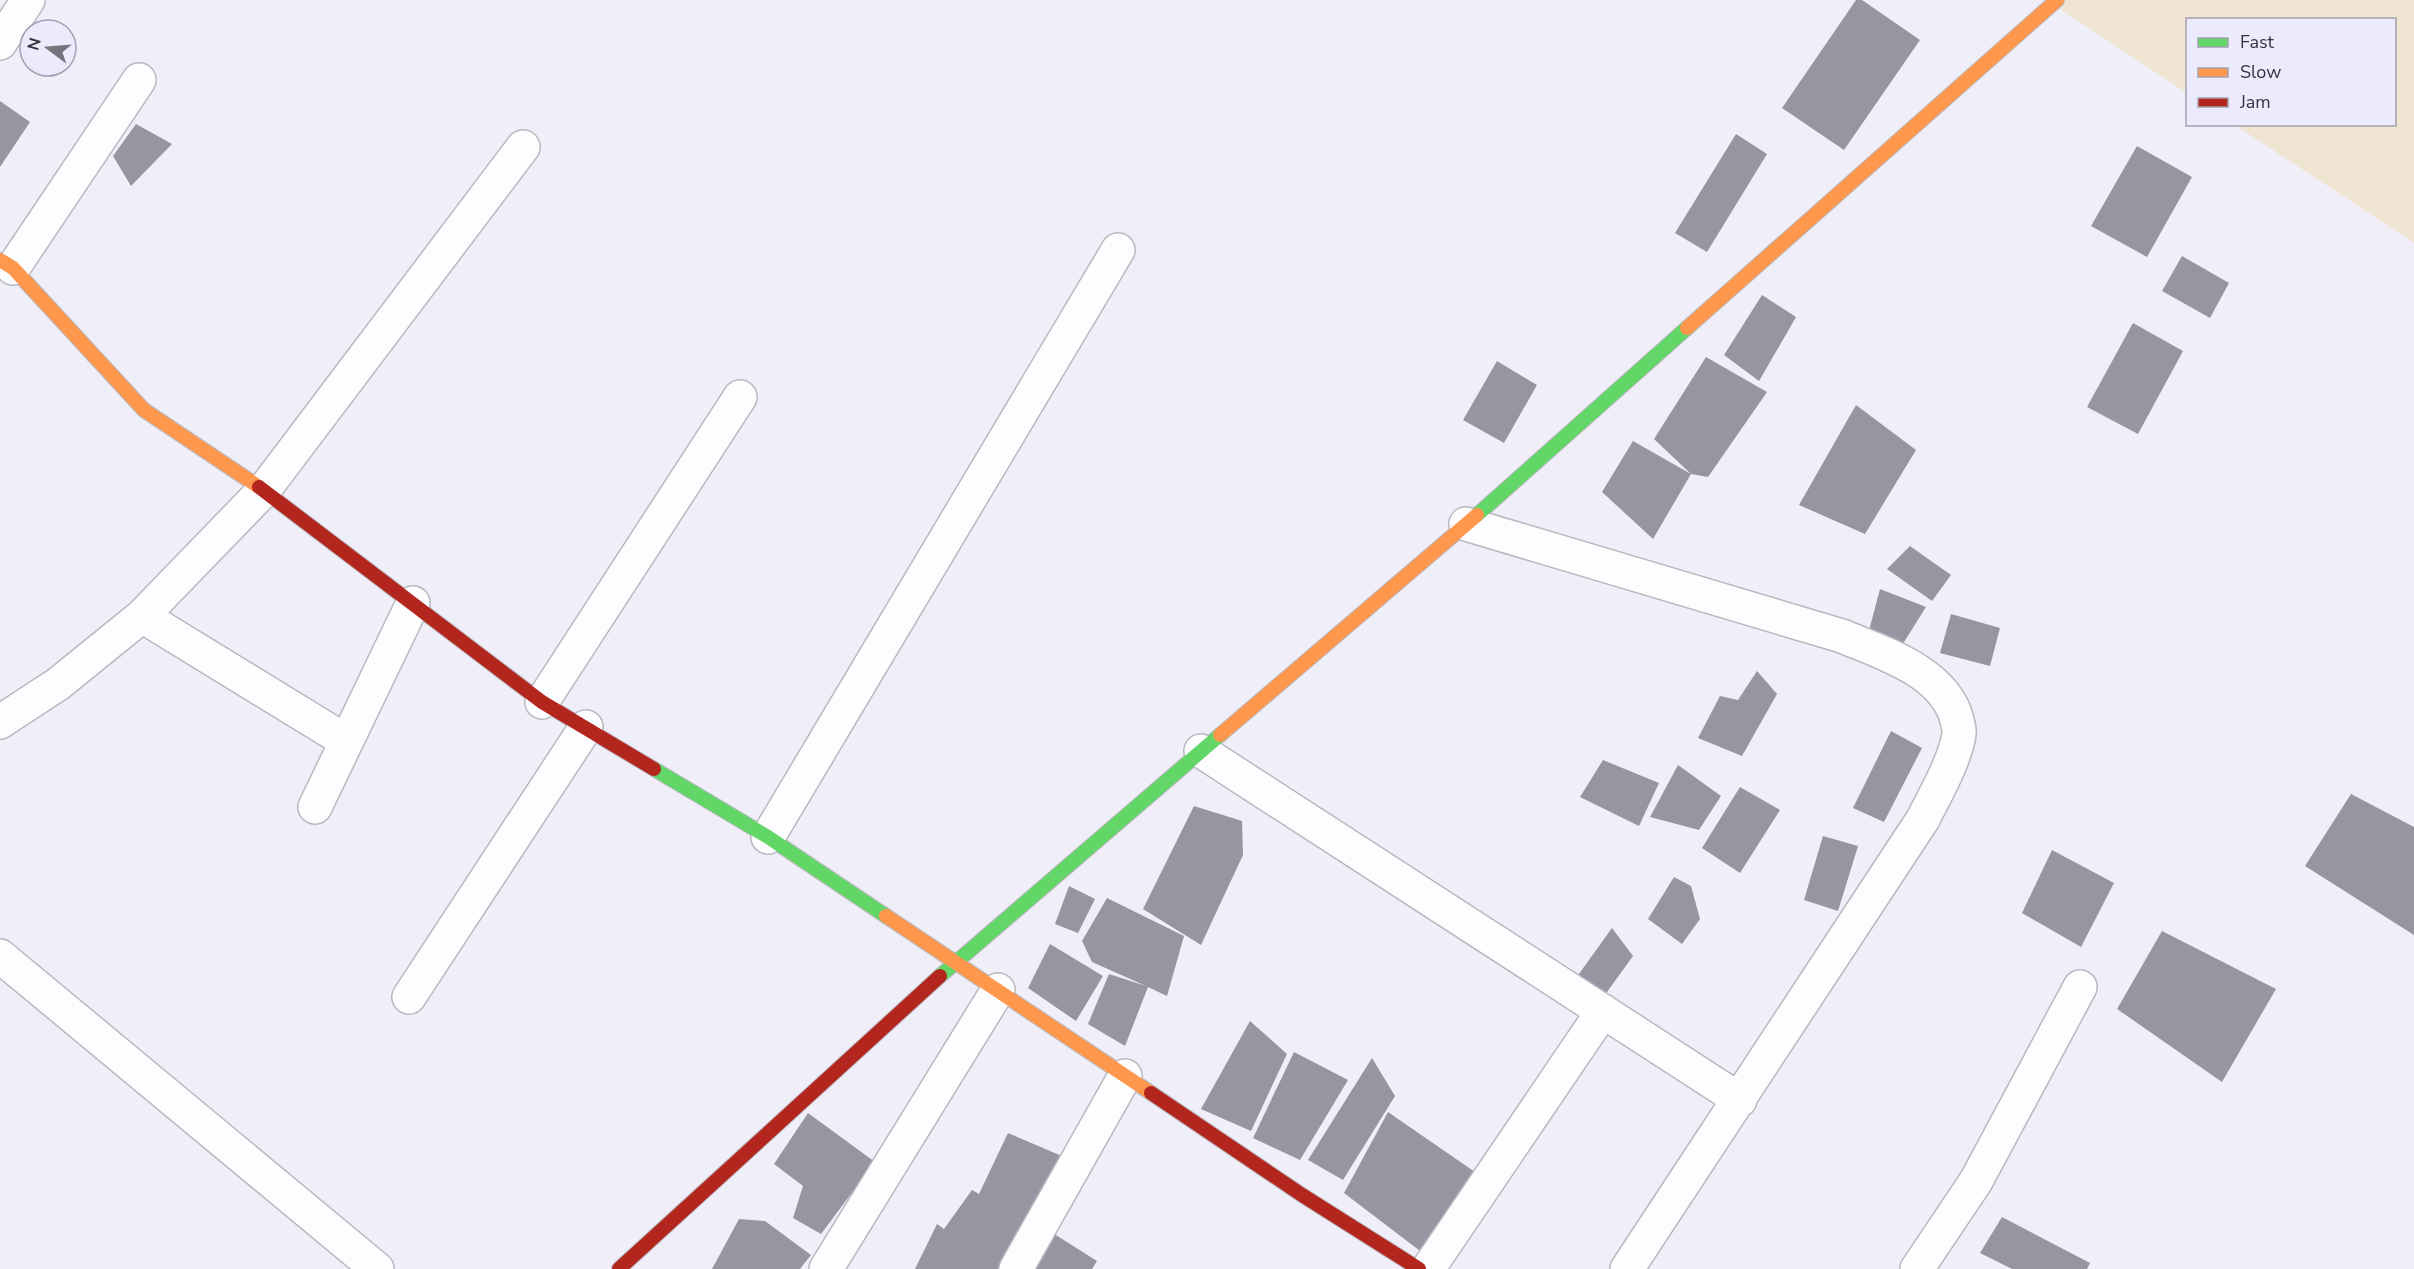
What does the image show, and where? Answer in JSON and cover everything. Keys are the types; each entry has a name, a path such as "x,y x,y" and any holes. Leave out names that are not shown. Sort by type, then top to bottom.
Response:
{"street":[{"path":"0,43 28,0"},
{"path":"619,1269 955,963 1466,524 2057,0"},
{"path":"139,80 6,264 144,410 264,490 542,702 768,837 1302,1195 1419,1269"},
{"path":"0,722 58,684 142,616 264,490 523,147"},
{"path":"768,837 1118,250"},
{"path":"542,702 740,397"},
{"path":"1466,524 1842,636 1894,658 1932,682 1953,706 1960,732 1943,780 1923,819 1627,1269"},
{"path":"315,807 412,603"},
{"path":"142,616 346,741"},
{"path":"409,997 585,727"},
{"path":"1201,751 1740,1100"},
{"path":"0,956 377,1269"},
{"path":"1917,1269 1976,1180 2080,987"},
{"path":"826,1269 998,990"},
{"path":"1428,1269 1603,1011"},
{"path":"1016,1269 1125,1076"}],"shaded area":[{"path":"2058,0 2414,0 2414,243 2237,126 2396,126 2396,18 2186,18 2186,92 2052,4"}],"building":[{"path":"1856,0 1862,0 1920,40 1844,150 1782,108"},
{"path":"0,101 30,122 0,167"},
{"path":"136,124 172,144 131,186 113,156"},
{"path":"1736,134 1767,154 1707,252 1675,233"},
{"path":"2137,146 2192,177 2147,257 2091,226"},
{"path":"2182,256 2229,283 2210,318 2162,291"},
{"path":"1762,295 1796,317 1759,381 1724,355"},
{"path":"2133,323 2183,351 2138,434 2087,407"},
{"path":"1706,357 1767,392 1708,477 1691,474 1654,439"},
{"path":"1497,361 1537,385 1504,443 1463,420"},
{"path":"1856,405 1916,450 1865,534 1799,505"},
{"path":"1633,441 1691,474 1653,539 1602,492"},
{"path":"1910,546 1951,575 1932,601 1887,569"},
{"path":"1880,589 1926,607 1894,658 1867,638"},
{"path":"1951,614 2000,628 1990,666 1940,653"},
{"path":"1757,671 1777,694 1742,756 1698,738 1720,696 1738,700"},
{"path":"1891,731 1922,748 1884,822 1853,808"},
{"path":"1603,760 1659,783 1639,826 1580,797"},
{"path":"1678,765 1721,796 1699,830 1650,817"},
{"path":"1740,787 1780,810 1740,873 1702,848"},
{"path":"2351,794 2414,827 2414,935 2305,866"},
{"path":"1194,806 1242,821 1243,855 1201,945 1143,909"},
{"path":"1823,836 1858,846 1838,911 1804,900"},
{"path":"2052,850 2114,883 2081,947 2022,913"},
{"path":"1674,877 1691,886 1700,919 1682,944 1648,919"},
{"path":"1069,886 1095,899 1078,933 1055,924"},
{"path":"1107,898 1184,936 1167,996 1148,987 1125,1046 1088,1024 1109,974 1146,986 1092,962 1082,941"},
{"path":"1612,928 1633,956 1602,999 1576,978"},
{"path":"2162,931 2276,989 2222,1082 2117,1009"},
{"path":"1050,944 1103,976 1076,1021 1028,988"},
{"path":"1250,1021 1287,1054 1251,1131 1201,1109"},
{"path":"1294,1052 1348,1080 1300,1160 1253,1138"},
{"path":"1372,1058 1395,1096 1343,1180 1308,1160"},
{"path":"1388,1112 1488,1181 1428,1257 1344,1193"},
{"path":"808,1113 875,1162 821,1234 793,1218 803,1186 774,1164"},
{"path":"1008,1133 1076,1162 1004,1269 915,1269 937,1224 944,1229 972,1190 979,1194"},
{"path":"2002,1217 2090,1263 2087,1269 2012,1269 1980,1253"},
{"path":"739,1219 765,1221 811,1255 800,1269 712,1269"},
{"path":"1040,1225 1097,1261 1092,1269 1025,1269"}],"traffic: fast":[{"path":"1477,515 1687,328"},
{"path":"940,976 1220,735"},
{"path":"654,769 768,837 886,916"}],"traffic: slow":[{"path":"1687,328 2057,0"},
{"path":"0,260 13,268 144,410 259,487"},
{"path":"1220,735 1477,515"},
{"path":"886,916 1151,1093"}],"traffic: jam":[{"path":"259,487 542,702 654,769"},
{"path":"619,1269 940,976"},
{"path":"1151,1093 1302,1195 1419,1269"}]}
